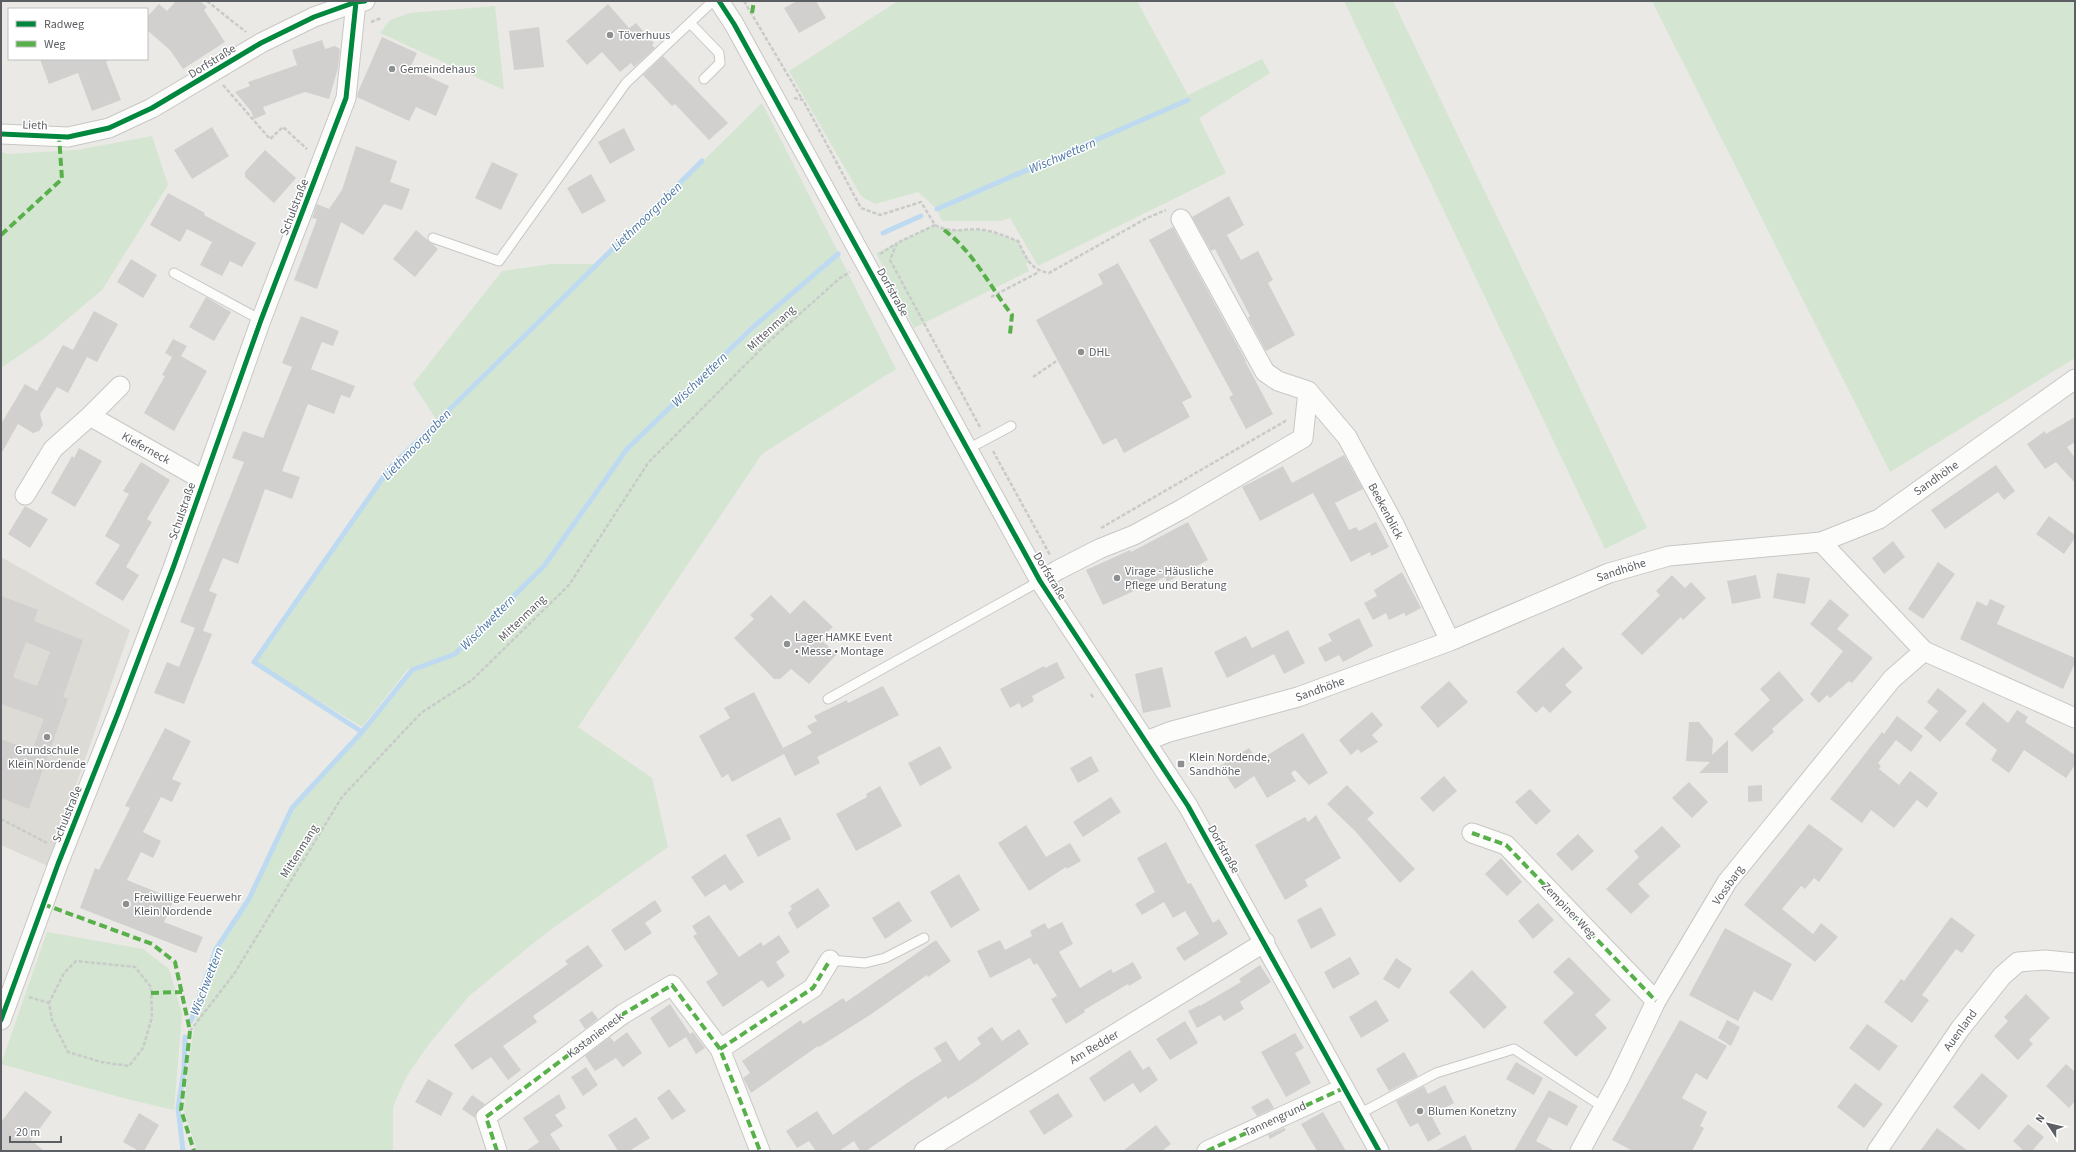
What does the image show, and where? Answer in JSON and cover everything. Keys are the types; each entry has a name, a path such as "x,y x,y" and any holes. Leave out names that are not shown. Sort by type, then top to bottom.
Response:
{"street":[{"name":"Dorfstraße","path":"719,1 734,24 775,97 1040,581 1188,806 1265,942 1379,1151"},
{"name":"Dorfstraße","path":"68,137 109,128 152,108 262,43 314,17 360,2"},
{"name":"Schulstraße","path":"1,1020 63,851 144,645 261,320 346,98 360,2"},
{"name":"Lieth","path":"1,134 68,137"},
{"path":"1181,219 1265,372 1278,381 1308,391"},
{"name":"Sandhöhe","path":"1146,741 1169,732 1298,697 1450,641 1609,573 1669,556 1821,542 1879,519 2075,379"},
{"path":"25,495 53,449 90,416 120,386"},
{"name":"Dorfstraße","path":"1040,581 1099,549 1134,535 1182,509 1303,438 1308,391"},
{"name":"Beekenblick","path":"1308,391 1347,437 1395,526 1450,641"},
{"name":"Kieferneck","path":"90,416 203,480"},
{"path":"1821,542 1924,651 2075,718"},
{"name":"Vossbarg","path":"1580,1151 1656,1001 1727,882 1892,679 1924,651"},
{"name":"Zempiner Weg","path":"1472,833 1506,845 1656,1001"},
{"name":"Am Redder","path":"924,1151 1265,942"},
{"path":"720,1049 813,988 830,960"},
{"name":"Auenland","path":"1877,1151 1960,1029 2002,976 2018,962 2044,960 2075,963"},
{"name":"Kastanieneck","path":"497,1151 486,1117 622,1014 672,985 720,1049 760,1151"},
{"name":"Tannengrund","path":"1207,1151 1344,1088"}],"lane":[{"path":"434,238 499,261 626,83 713,1"},
{"path":"690,22 719,53 720,63 704,79"},
{"path":"174,273 261,320"},
{"path":"968,449 1011,426"},
{"path":"828,699 1040,581"},
{"path":"830,960 865,963 885,958 924,938"},
{"path":"1359,1114 1436,1073 1514,1050 1603,1108"}],"path":[{"path":"207,1 262,43"},
{"path":"744,1 803,100 861,208 880,216 921,202 935,225 944,230 957,232 983,230 1018,241 1029,262 1039,272 1049,274 1165,210 1175,208 1181,219"},
{"path":"222,85 270,140 283,127 321,163"},
{"path":"775,97 781,95 803,100"},
{"path":"897,243 890,260 1058,570"},
{"path":"991,297 1039,272"},
{"path":"1032,377 1058,360"},
{"path":"1099,528 1286,422 1290,416"},
{"path":"1,819 63,851"},
{"path":"76,961 135,967 151,987 152,1017 143,1048 129,1066 101,1062 68,1052 52,1020 49,1002 64,974 76,961"},
{"path":"11,992 49,1002"}],"shaded area":[{"name":"Grundschule Klein Nordende","path":"1,557 130,630 48,866 1,845"}],"green space":[{"path":"898,1 1137,1 1188,95 1262,59 1270,73 1199,118 1226,173 1038,266 1010,218 1000,221 942,221 937,209 918,192 875,204 861,196 789,71"},
{"path":"1344,1 1393,1 1647,528 1605,549"},
{"path":"1652,1 2075,1 2075,358 1890,472"},
{"path":"495,6 504,90 380,33 390,20 410,13"},
{"path":"762,103 838,252 751,325 625,448 542,565 453,653 408,669 362,727 255,662 391,469"},
{"path":"152,136 168,185 102,290 42,340 1,368 1,152 8,154 77,150"},
{"path":"935,225 944,230 983,230 1018,241 1029,261 1026,264 1029,271 914,328 876,253"},
{"path":"839,255 896,369 762,454 578,727 652,778 668,847 546,933 469,996 429,1044 406,1077 393,1107 393,1151 197,1151 184,1110 188,1065 197,1011 218,951 251,900 294,807 364,733 412,672 454,656 545,568 628,450 753,329"},
{"path":"551,264 594,264 436,419 413,384 502,271"},
{"path":"47,932 143,949 169,969 182,1014 174,1110 127,1099 1,1064"}],"building":[{"path":"176,1 200,1 207,7 204,10 225,42 183,69 170,50 148,31 148,16 159,4 167,11"},
{"path":"797,1 816,1 826,18 799,33 784,8"},
{"name":"Töverhuus","path":"608,4 629,28 636,23 654,43 652,45 655,48 634,67 631,63 620,72 602,52 587,65 566,41"},
{"path":"539,27 544,67 514,70 509,31"},
{"path":"382,37 417,53 410,68 449,86 436,116 416,107 409,121 357,97"},
{"path":"322,40 325,49 335,46 340,49 338,68 329,99 305,92 263,107 266,114 254,119 251,111 235,92 250,86 248,82 297,65 292,50"},
{"path":"663,56 728,123 709,140 675,104 672,106 643,75"},
{"path":"40,60 109,60 106,62 121,100 92,111 78,73 49,84"},
{"path":"212,127 229,156 192,179 174,150"},
{"path":"624,128 635,150 610,164 598,142"},
{"path":"356,146 397,161 390,182 410,189 402,210 384,204 363,235 341,222 317,289 294,280 317,219 312,218 317,204 329,209 342,190"},
{"path":"265,150 296,178 274,203 245,177 245,172"},
{"path":"492,162 518,174 501,210 475,198"},
{"path":"591,174 606,201 582,214 567,188"},
{"path":"168,193 205,213 204,215 256,243 242,267 230,261 222,276 200,265 212,242 187,229 180,242 150,225"},
{"path":"1229,196 1244,225 1227,235 1241,260 1258,251 1273,280 1268,283 1295,335 1266,351 1248,318 1250,316 1215,249 1211,251 1192,217"},
{"path":"1173,227 1273,414 1246,429 1229,397 1233,395 1149,240"},
{"path":"416,230 438,249 415,277 393,259"},
{"path":"131,259 157,275 143,298 117,282"},
{"path":"1118,263 1192,397 1182,402 1190,417 1124,453 1116,438 1103,445 1036,320 1103,284 1098,274"},
{"path":"206,297 231,312 214,341 189,327"},
{"path":"94,311 118,324 97,362 87,357 68,393 57,387 40,414 43,425 39,431 33,433 18,424 1,454 1,424 25,384 37,391 63,345 73,350"},
{"path":"301,316 339,331 333,346 322,342 311,369 355,386 350,398 341,395 334,414 308,404 282,471 300,477 292,499 265,489 238,564 223,558 209,591 217,594 203,631 212,634 184,704 154,693 167,662 179,667 195,628 180,622 244,462 232,458 243,431 263,438 292,367 282,363"},
{"path":"173,339 187,346 181,356 207,371 174,431 144,413 165,376 162,375 172,357 165,353"},
{"path":"2075,417 2075,442 2067,447 2075,458 2075,483 2056,462 2045,469 2027,444 2045,431 2046,434"},
{"path":"79,448 102,461 75,507 51,493 72,456 74,458"},
{"path":"1344,455 1363,489 1335,503 1349,530 1356,527 1359,531 1376,522 1389,547 1371,556 1370,552 1351,562 1313,493 1260,521 1242,487 1283,466 1292,483"},
{"path":"141,462 170,480 147,519 152,522 126,567 139,575 123,601 95,584 120,545 105,536 129,494 123,491"},
{"path":"1996,465 2015,491 2004,500 1998,492 1945,529 1931,510"},
{"path":"25,506 48,519 30,548 8,534"},
{"path":"2049,516 2075,535 2075,538 2064,554 2036,534"},
{"path":"1188,522 1208,560 1167,582 1165,577 1103,605 1086,570 1130,550 1131,552"},
{"path":"1893,541 1905,557 1884,574 1872,558"},
{"path":"1938,562 1955,574 1923,619 1908,609"},
{"path":"1402,572 1421,608 1406,616 1404,613 1389,620 1386,613 1373,620 1364,603 1377,596 1374,590"},
{"path":"1777,573 1810,578 1805,604 1773,598"},
{"path":"1672,575 1685,588 1691,582 1706,598 1683,620 1681,617 1642,655 1621,634 1660,595 1656,591"},
{"path":"1756,575 1761,598 1732,604 1727,581"},
{"name":"Lager HAMKE Event • Messe • Montage","path":"771,595 790,614 804,600 833,627 820,639 837,654 809,684 791,669 780,679 774,679 734,638 754,619 750,615"},
{"path":"1,596 38,610 34,621 83,640 63,697 68,699 29,809 1,798 1,739 32,751 44,719 1,704","holes":["26,642 50,652 37,686 13,677"]},
{"path":"1830,599 1849,615 1837,629 1873,658 1852,683 1849,681 1830,698 1827,695 1819,703 1810,694 1843,651 1810,624"},
{"path":"1990,599 2005,606 1997,624 2075,658 2075,663 2063,689 1960,639 1977,601 1987,606"},
{"path":"1359,618 1373,646 1343,662 1339,655 1325,662 1318,648 1332,641 1328,634"},
{"path":"1288,630 1305,663 1284,674 1274,654 1227,678 1214,652 1246,636 1252,648"},
{"path":"1563,647 1583,668 1565,685 1572,692 1550,713 1543,706 1536,713 1516,692"},
{"path":"1057,662 1065,678 1032,696 1034,701 1022,708 1019,703 1010,708 1000,689 1044,666 1045,668"},
{"path":"1162,667 1171,707 1143,713 1135,674"},
{"path":"1779,671 1804,700 1772,729 1774,732 1752,752 1734,734 1770,700 1760,689"},
{"path":"1449,681 1468,702 1438,728 1420,707"},
{"path":"883,686 899,715 817,757 820,763 795,776 784,754 732,782 728,774 722,778 699,736 730,718 724,708 754,692 783,748 812,733 807,726 817,721 814,716 847,700 848,703"},
{"path":"1938,688 1967,711 1940,742 1924,728 1938,711 1927,702"},
{"path":"1983,702 2008,723 2017,710 2028,717 2025,722 2075,755 2075,765 2066,778 2024,750 2009,773 1991,760 1997,750 1965,724"},
{"path":"1372,712 1383,725 1372,735 1378,742 1361,753 1358,749 1351,755 1339,740"},
{"path":"1897,716 1923,736 1911,752 1896,740 1878,763 1881,766 1879,769 1899,785 1910,771 1938,793 1927,808 1917,800 1894,828 1871,810 1862,823 1830,799 1882,732 1884,734"},
{"path":"1689,722 1699,722 1713,739 1712,755 1728,740 1728,773 1699,773 1710,762 1686,761"},
{"path":"165,728 191,741 172,779 181,783 172,802 161,797 143,832 161,841 153,858 141,852 127,880 174,899 164,922 203,937 196,953 80,908 95,868 99,870 130,808 125,806"},
{"path":"1303,733 1328,773 1309,785 1295,770 1291,773 1296,781 1267,798 1254,776 1235,789 1220,766 1249,748 1258,761"},
{"path":"940,746 952,768 920,786 908,763"},
{"path":"1091,756 1099,771 1078,783 1070,768"},
{"path":"1444,776 1457,791 1433,812 1420,798"},
{"path":"1689,782 1708,802 1692,818 1672,798"},
{"path":"1347,785 1374,813 1367,819 1415,869 1400,883 1355,831 1327,804"},
{"path":"1762,785 1762,801 1748,802 1748,786"},
{"path":"880,786 902,826 856,851 836,814 867,797 866,794"},
{"path":"1530,789 1551,811 1536,825 1515,802"},
{"path":"1111,797 1121,812 1083,837 1073,822"},
{"path":"1316,815 1341,858 1305,880 1308,886 1285,900 1255,845 1305,817 1308,822"},
{"path":"780,817 791,839 758,857 746,835"},
{"path":"1809,824 1843,849 1819,882 1814,878 1805,889 1801,886 1782,909 1813,934 1821,923 1838,937 1815,962 1744,905"},
{"path":"1026,825 1046,857 1070,843 1081,861 1067,869 1066,867 1029,891 998,843"},
{"path":"1662,826 1681,846 1638,884 1650,896 1631,914 1606,889 1639,857 1634,851"},
{"path":"1578,834 1594,851 1572,871 1556,854"},
{"path":"1166,842 1188,884 1191,883 1213,923 1219,919 1228,934 1184,961 1176,948 1199,934 1185,911 1173,918 1164,902 1142,915 1135,904 1155,892 1137,858"},
{"path":"725,854 744,882 730,891 725,884 705,897 691,877"},
{"path":"1501,858 1522,882 1507,896 1485,874"},
{"path":"959,874 980,910 951,928 930,892"},
{"path":"818,888 830,906 797,929 788,913 792,909 790,906"},
{"path":"655,900 662,911 645,923 652,933 625,951 611,930"},
{"path":"899,901 912,921 885,939 872,918"},
{"path":"1538,903 1554,920 1533,939 1518,921"},
{"path":"1321,907 1336,935 1311,949 1297,920"},
{"path":"709,915 739,957 761,942 763,946 779,935 790,952 776,962 785,976 768,988 762,980 723,1007 706,982 718,974 693,936 697,934 692,926"},
{"path":"1951,917 1975,935 1962,953 1956,949 1922,995 1929,1000 1912,1023 1884,1002 1901,979 1904,981"},
{"path":"1062,922 1073,944 1059,952 1080,988 1111,969 1113,973 1133,962 1142,978 1129,986 1128,984 1084,1010 1085,1012 1066,1024 1051,999 1057,996 1037,963 1034,965 1030,958 990,978 977,951 1000,940 1005,950 1032,936 1030,931 1045,923 1048,929"},
{"path":"1725,928 1792,964 1772,1001 1754,991 1738,1021 1689,995"},
{"path":"936,940 951,961 928,977 927,975 870,1015 819,1047 818,1046 751,1093 743,1078 750,1073 742,1061 801,1020 803,1024 843,998 846,1002"},
{"path":"588,945 603,966 533,1016 537,1022 503,1046 521,1070 508,1080 491,1057 472,1070 454,1045 568,964 565,961"},
{"path":"1350,957 1360,974 1333,989 1324,972"},
{"path":"1569,957 1611,1000 1595,1015 1607,1028 1576,1057 1543,1022 1574,993 1553,972"},
{"path":"1396,958 1412,969 1399,989 1383,979"},
{"path":"1260,965 1271,982 1240,1002 1244,1009 1224,1021 1220,1015 1197,1028 1188,1011 1200,1006 1241,982 1239,979"},
{"path":"1472,970 1507,1007 1484,1029 1449,992"},
{"path":"2026,994 2050,1018 2029,1040 2033,1044 2018,1060 1994,1036 2008,1021 2004,1017"},
{"path":"1376,1000 1389,1021 1361,1038 1349,1017"},
{"path":"670,1004 690,1034 693,1032 705,1048 696,1054 686,1037 669,1048 650,1018"},
{"path":"592,1011 598,1019 585,1029 579,1020"},
{"path":"1680,1020 1727,1046 1707,1080 1696,1073 1682,1098 1707,1112 1700,1126 1704,1128 1692,1151 1633,1151 1612,1140"},
{"path":"1727,1020 1740,1027 1731,1046 1718,1038"},
{"path":"1185,1021 1198,1043 1170,1060 1156,1039"},
{"path":"1867,1024 1898,1046 1879,1071 1849,1048"},
{"path":"992,1027 1002,1041 1019,1029 1029,1044 948,1099 946,1096 866,1151 860,1151 854,1141 839,1151 816,1151 809,1141 797,1148 786,1131 817,1111 833,1135 910,1081 942,1061 934,1048 946,1041 959,1061 981,1044 977,1038"},
{"path":"627,1032 642,1053 623,1067 616,1058 595,1071 585,1056 610,1037 614,1042"},
{"path":"1295,1033 1304,1048 1295,1053 1311,1083 1286,1097 1261,1052"},
{"path":"1130,1050 1143,1070 1149,1066 1158,1080 1140,1093 1133,1083 1104,1102 1089,1078"},
{"path":"1404,1052 1418,1076 1389,1091 1376,1069"},
{"path":"1516,1062 1543,1078 1534,1095 1506,1079"},
{"path":"2066,1064 2075,1072 2075,1101 2069,1108 2046,1086"},
{"path":"586,1067 598,1085 583,1096 571,1077"},
{"path":"1982,1073 2008,1096 1979,1130 1953,1107"},
{"path":"428,1079 453,1093 441,1116 415,1102"},
{"path":"1855,1083 1883,1104 1864,1128 1837,1107"},
{"name":"Blumen Konetzny","path":"1445,1085 1454,1103 1431,1115 1441,1134 1428,1142 1418,1123 1410,1127 1396,1101 1424,1086 1428,1094"},
{"path":"669,1089 686,1111 672,1120 657,1098"},
{"path":"1549,1090 1578,1106 1567,1126 1549,1117 1536,1141 1555,1151 1514,1151"},
{"path":"25,1091 52,1112 31,1140 44,1151 1,1151 1,1122"},
{"path":"1058,1093 1073,1116 1044,1135 1029,1111"},
{"path":"559,1094 566,1108 555,1115 563,1126 550,1134 561,1151 526,1151 539,1142 523,1118"},
{"path":"472,1095 485,1104 476,1113 475,1118 462,1109"},
{"path":"1268,1098 1274,1108 1257,1116 1251,1107"},
{"path":"1323,1112 1346,1151 1317,1151 1301,1124"},
{"path":"139,1113 159,1125 144,1151 139,1151 123,1142"},
{"path":"636,1117 650,1138 629,1151 618,1151 608,1135"},
{"path":"2028,1124 2044,1137 2032,1151 2024,1151 2013,1141"},
{"path":"1156,1125 1171,1144 1162,1151 1123,1151"},
{"path":"1284,1128 1286,1130 1270,1139 1268,1135"},
{"path":"1937,1128 1968,1151 1920,1151"},
{"path":"1465,1135 1473,1151 1435,1151"}],"waterway":[{"name":"Wischwettern","path":"937,209 1188,100"},
{"name":"Liethmoorgraben","path":"362,732 254,662 389,469 702,161"},
{"name":"Wischwettern","path":"883,233 921,216"},
{"name":"Wischwettern","path":"191,1021 216,949 249,899 292,808 362,732 412,670 455,654 544,566 627,449 753,327 838,254"},
{"name":"Wischwettern","path":"183,1151 178,1108 184,1069 185,1037"}],"marked path":[{"path":"752,13 754,1"},
{"path":"1,235 62,179 59,136"},
{"path":"944,230 964,248 1012,315 1010,334"},
{"path":"1472,833 1506,845 1656,1001"},
{"path":"43,904 152,944 175,962 190,1031 181,1110 194,1151"},
{"path":"720,1049 813,988 830,960"},
{"path":"497,1151 486,1117 623,1014 672,985 720,1049 760,1151"},
{"path":"151,993 182,992"},
{"path":"1207,1151 1344,1088"}],"cycle path":[{"path":"1,134 68,137 109,128 152,108 261,43 314,17 356,2 365,1"},
{"path":"719,1 734,24 1040,581 1188,806 1379,1151"},
{"path":"1,1020 58,864 118,713 173,568 261,320 346,98 356,2"}],"place":[{"name":"Töverhuus","path":"610,35"},
{"name":"Gemeindehaus","path":"392,69"},
{"name":"DHL","path":"1081,352"},
{"name":"Virage - Häusliche Pflege und Beratung","path":"1117,578"},
{"name":"Lager HAMKE Event • Messe • Montage","path":"787,644"},
{"name":"Grundschule Klein Nordende","path":"47,737"},
{"name":"Klein Nordende, Sandhöhe","path":"1181,764"},
{"name":"Freiwillige Feuerwehr Klein Nordende","path":"126,904"},
{"name":"Blumen Konetzny","path":"1420,1111"}]}
